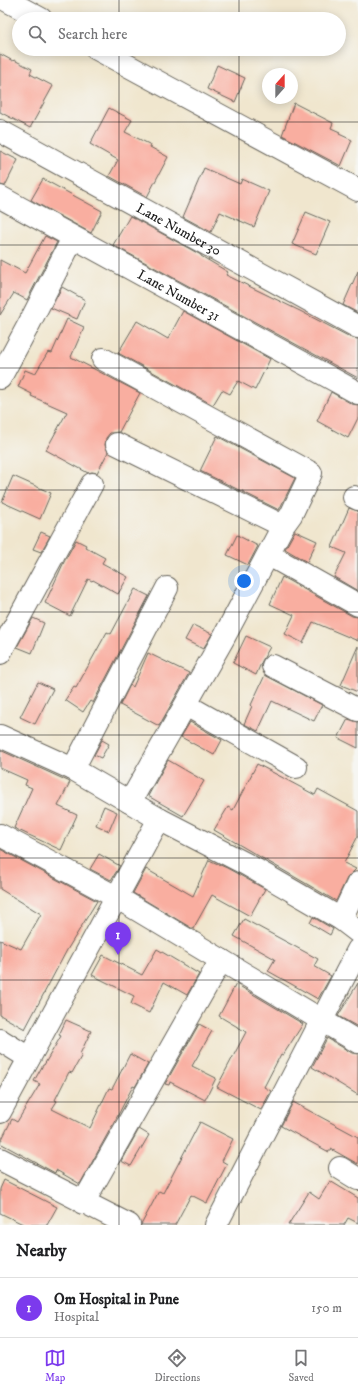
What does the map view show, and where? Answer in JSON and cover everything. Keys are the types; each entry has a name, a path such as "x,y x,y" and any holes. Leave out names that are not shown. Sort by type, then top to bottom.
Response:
{"street":[{"path":"6,0 28,12"},
{"path":"110,56 358,190"},
{"name":"Lane Number 30","path":"0,131 358,327"},
{"name":"Lane Number 31","path":"0,197 72,238 358,393"},
{"path":"0,378 72,238"},
{"path":"103,359 311,473 291,515 283,526 269,555 223,639 130,802"},
{"path":"117,444 283,526"},
{"path":"0,653 92,484"},
{"path":"269,555 358,605"},
{"path":"73,769 167,588"},
{"path":"273,666 358,710"},
{"path":"186,705 296,767"},
{"path":"0,736 73,769 159,819 246,864 350,925 358,883"},
{"path":"0,1112 159,819"},
{"path":"0,834 116,896 358,1042"},
{"path":"216,1225 321,1019 358,950"},
{"path":"83,1203 221,960"},
{"path":"0,1040 29,1058"},
{"path":"0,1159 83,1203 129,1225"}],"building":[{"path":"0,54 32,69 30,74 53,86 30,128 0,112"},
{"path":"217,65 245,78 235,102 207,89"},
{"path":"294,104 296,104 333,123 331,128 340,132 339,134 352,140 341,166 282,135"},
{"path":"109,108 132,120 125,132 151,145 150,147 168,157 147,197 109,176 118,160 90,144"},
{"path":"0,151 18,160 5,186 0,185"},
{"path":"204,168 240,184 242,179 269,191 254,227 220,212 211,232 183,217"},
{"path":"43,179 102,211 91,233 31,200"},
{"path":"306,212 330,222 316,254 292,244"},
{"path":"130,216 201,255 228,272 226,275 352,338 358,339 358,378 113,245"},
{"path":"45,236 57,242 27,300 14,293 0,315 0,260 25,273"},
{"path":"358,271 358,313 343,305"},
{"path":"62,287 85,300 77,319 51,308"},
{"path":"183,311 270,359 255,390 238,381 230,394 222,390 213,405 118,353 137,321 168,339"},
{"path":"67,319 84,327 71,357 140,393 119,432 110,433 106,438 105,445 108,452 97,473 88,473 46,450 67,412 31,396 32,394 18,387 25,370 35,374 48,352 52,353"},
{"path":"331,392 352,404 358,405 358,418 348,438 317,421"},
{"path":"217,436 295,478 279,510 200,471"},
{"path":"13,476 51,493 40,519 2,502"},
{"path":"349,508 358,511 358,591 334,577 346,553 332,547"},
{"path":"295,531 317,541 307,562 285,549"},
{"path":"41,532 50,536 41,552 33,549"},
{"path":"237,535 258,546 248,565 227,555"},
{"path":"76,540 86,545 85,547 105,558 102,563 128,577 118,594 93,580 88,579 70,616 45,603"},
{"path":"282,577 352,616 358,617 358,641 313,622 303,643 285,634 294,615 270,604"},
{"path":"135,589 149,596 93,703 90,701 83,712 65,700 74,687 76,688 107,632 111,634"},
{"path":"33,618 44,623 32,653 17,647"},
{"path":"193,625 212,634 203,649 185,640"},
{"path":"246,636 270,647 256,675 233,663"},
{"path":"358,646 358,692 341,685"},
{"path":"148,653 189,673 159,726 120,705 130,685 133,687"},
{"path":"265,675 322,705 314,721 272,701 258,731 244,724"},
{"path":"38,682 53,689 35,724 20,717"},
{"path":"348,719 358,722 358,748 338,738"},
{"path":"190,722 222,740 214,755 181,737"},
{"path":"102,740 109,744 101,758 94,755"},
{"path":"0,750 70,782 58,806 77,815 61,850 14,828 32,788 25,785 27,780 0,768"},
{"path":"168,760 204,781 183,816 148,796"},
{"path":"257,764 315,795 318,789 358,811 358,836 344,863 356,869 347,878 336,901 214,830 228,807 233,810"},
{"path":"104,806 117,812 109,831 96,825"},
{"path":"0,849 97,901 67,950 25,1029 0,1015 0,940 21,949 41,914 0,889"},
{"path":"99,854 120,866 111,880 90,869"},
{"path":"209,860 265,889 250,916 212,895 193,929 133,893 146,869 193,896"},
{"path":"313,917 333,929 330,935 310,923"},
{"path":"244,919 318,959 314,966 331,976 318,999 268,971 275,959 234,936"},
{"path":"157,949 199,974 187,995 164,982 149,1013 131,1004 134,996 92,975 103,955 142,975"},
{"path":"358,983 358,1027 338,1016"},
{"path":"236,984 303,1024 283,1055 281,1054 264,1087 271,1091 261,1110 217,1087 246,1032 219,1016"},
{"path":"66,1020 91,1031 80,1054 82,1055 72,1073 69,1072 55,1100 57,1101 52,1109 90,1128 109,1088 112,1089 130,1054 148,1064 135,1087 133,1086 80,1184 56,1170 55,1173 0,1143 12,1119 17,1122 40,1084 34,1081 61,1036 59,1035"},
{"path":"199,1024 212,1031 192,1066 216,1078 205,1100 170,1082 169,1085 165,1084"},
{"path":"327,1038 352,1053 358,1054 358,1095 312,1067"},
{"path":"293,1102 358,1137 358,1164 331,1149 329,1152 281,1126"},
{"path":"200,1122 233,1139 222,1161 227,1164 207,1203 191,1195 175,1225 141,1225 159,1191 163,1193"},
{"path":"139,1129 149,1135 131,1166 121,1161"},
{"path":"4,1180 57,1207 47,1225 25,1225 0,1213 0,1189"},
{"path":"330,1181 358,1198 358,1223 348,1218 344,1225 288,1225 309,1192 319,1199"}],"place":[{"name":"Om Hospital in Pune","path":"118,955"}]}
